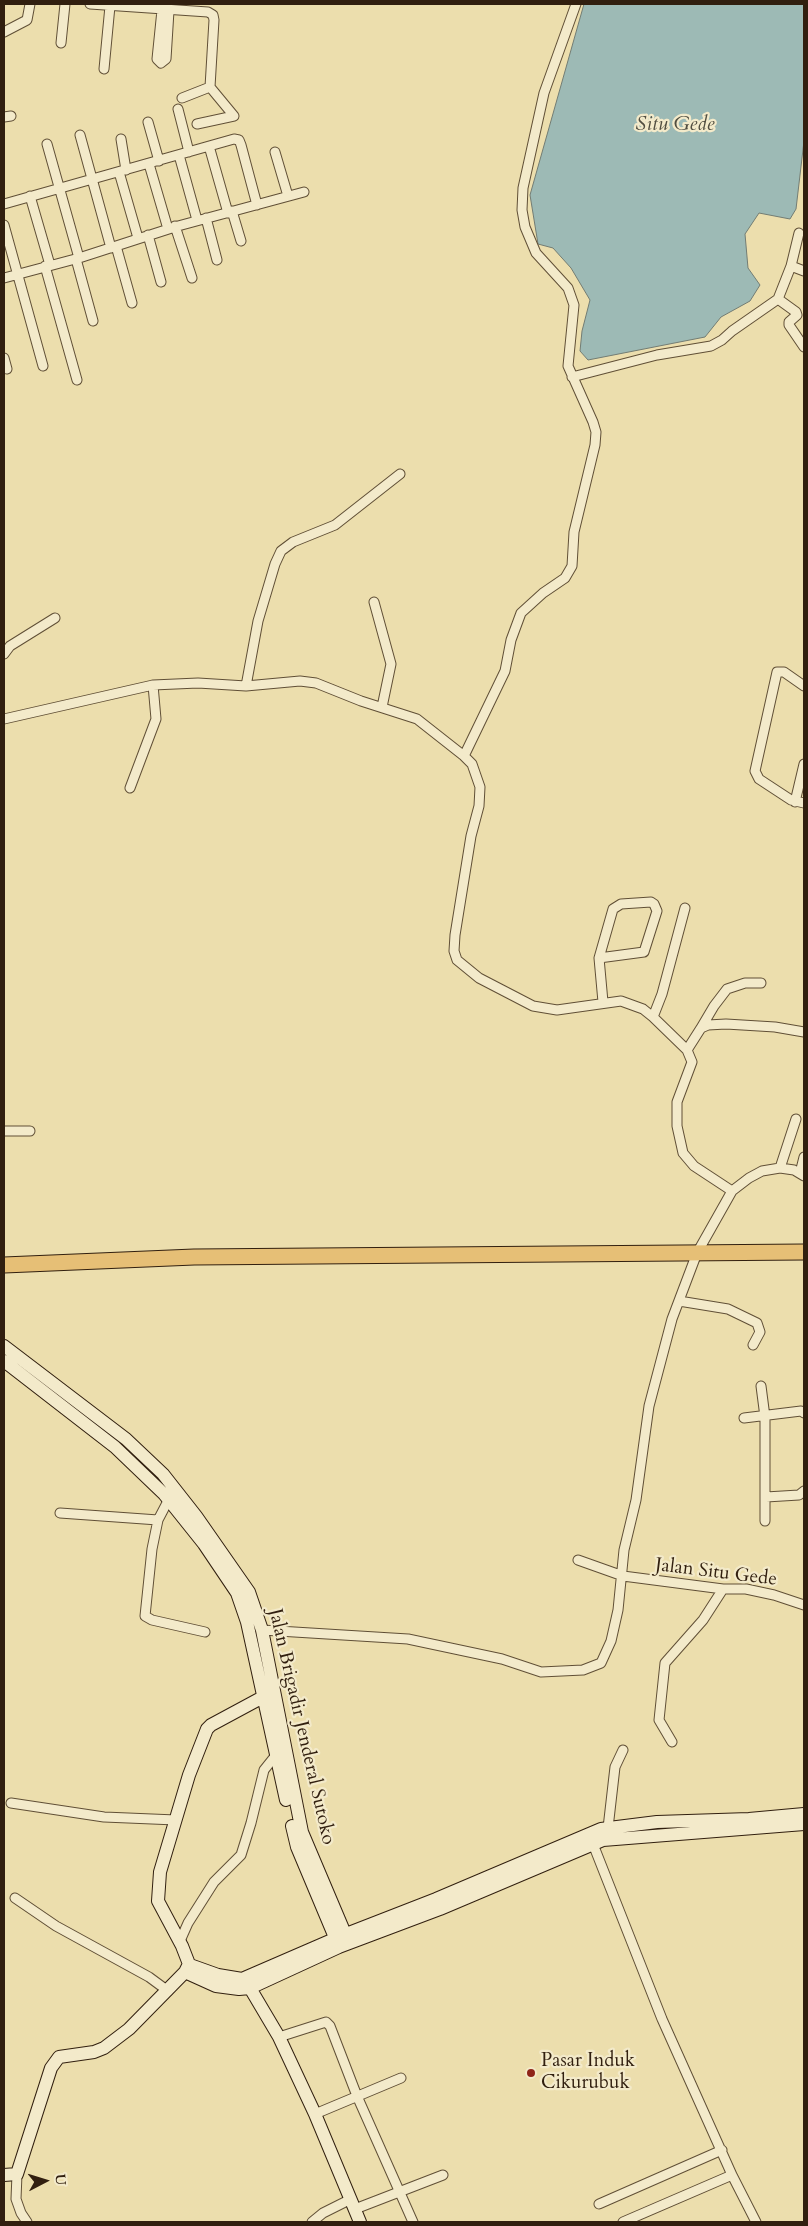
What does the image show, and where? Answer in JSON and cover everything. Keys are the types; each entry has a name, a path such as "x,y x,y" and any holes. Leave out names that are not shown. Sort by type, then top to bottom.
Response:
{"main road":[{"path":"4,1265 194,1257 804,1252"}],"street":[{"path":"4,32 26,20 30,4"},
{"path":"61,42 65,4"},
{"path":"90,4 165,7 208,12 213,16 210,87 234,116 197,124"},
{"path":"464,756 506,671 511,640 521,613 543,593 565,578 572,566 574,532 590,467 596,432 594,422 568,366 574,305 568,288 536,253 525,226 522,210 523,188 544,93 576,4"},
{"path":"104,70 110,6"},
{"path":"165,7 166,59 161,63 158,59 165,7"},
{"path":"182,98 210,87"},
{"path":"178,109 189,152"},
{"path":"148,122 159,161"},
{"path":"80,136 132,303"},
{"path":"121,139 122,171 138,238"},
{"path":"4,204 234,139 239,140 257,205"},
{"path":"47,144 94,321"},
{"path":"209,146 241,241"},
{"path":"275,152 288,196"},
{"path":"179,155 217,260"},
{"path":"149,164 192,278"},
{"path":"4,278 77,258 202,219 304,192"},
{"path":"30,196 77,380"},
{"path":"4,225 43,366"},
{"path":"572,377 657,355 711,346 722,340 778,299 792,266 799,233"},
{"path":"148,235 160,282"},
{"path":"792,266 804,271"},
{"path":"778,299 797,315 789,322 789,325 804,347"},
{"path":"4,358 7,369"},
{"path":"246,686 258,621 275,564 281,551 293,542 335,525 400,474"},
{"path":"374,602 391,664 382,707"},
{"path":"4,654 10,646 55,618"},
{"path":"804,686 784,672 777,672 756,770 759,779 795,802 804,804"},
{"path":"4,719 152,685 246,686 308,681 417,719 472,764 480,787 479,806 471,836 455,935 454,950 457,960 479,978 542,1009 572,1008 621,1001 633,1004 653,1017 687,1050 692,1062 677,1102 676,1115 683,1153 694,1166 732,1191"},
{"path":"130,788 156,719 152,685"},
{"path":"795,802 804,764"},
{"path":"599,958 644,952 657,911 654,904 651,902 621,904 613,909 599,958 604,1002"},
{"path":"653,1017 662,994 685,908"},
{"path":"687,1050 714,1006 727,989 744,983 761,983"},
{"path":"701,1028 726,1024 775,1027 804,1032"},
{"path":"780,1168 796,1119"},
{"path":"4,1131 30,1131"},
{"path":"262,1630 408,1639 502,1659 541,1672 582,1670 601,1663 606,1653 618,1610 624,1550 636,1500 649,1406 672,1319 697,1253 732,1191 762,1172 780,1168 802,1175 804,1157"},
{"path":"679,1300 728,1309 757,1323 760,1332 753,1345"},
{"name":"Jalan Brigadir Jenderal Sutoko","path":"4,1346 82,1407 126,1438 163,1474 207,1541 249,1592 262,1630 277,1746 302,1832 342,1941"},
{"path":"4,1361 115,1447 169,1500 207,1541 238,1593 247,1622 263,1697 277,1746 264,1770 241,1855 214,1882 188,1924 180,1941"},
{"path":"761,1386 765,1417 765,1521"},
{"path":"744,1418 765,1417 801,1411 804,1413"},
{"path":"115,1447 126,1438"},
{"path":"766,1497 799,1495 804,1491"},
{"path":"169,1500 158,1520 152,1549 145,1616 152,1620 205,1632"},
{"path":"60,1513 158,1520"},
{"name":"Jalan Situ Gede","path":"578,1560 622,1576 723,1590 746,1589 774,1594 804,1604"},
{"path":"672,1742 659,1720 665,1663 703,1620 723,1590"},
{"path":"263,1697 211,1725 207,1730 189,1775 160,1872 158,1901 180,1941 187,1968 216,1986 239,1990 250,1988 342,1941 436,1899 591,1839 608,1828 657,1822 750,1819 804,1814"},
{"path":"608,1828 615,1767 623,1750"},
{"path":"11,1803 104,1817 176,1820"},
{"path":"591,1839 603,1840 804,1824"},
{"path":"591,1839 662,2019 732,2175 756,2222"},
{"path":"15,1898 56,1926 149,1977 168,1990"},
{"path":"187,1968 242,1979 342,1941"},
{"path":"27,2222 21,2213 16,2199 18,2174 51,2068 59,2057 94,2052 104,2048 129,2030 187,1968"},
{"path":"250,1988 279,2037 315,2114 360,2222"},
{"path":"279,2037 328,2023 357,2096 414,2222"},
{"path":"315,2114 401,2078"},
{"path":"599,2204 722,2150"},
{"path":"4,2175 18,2174"},
{"path":"312,2222 324,2213 400,2192 443,2174"},
{"path":"623,2222 732,2175"}],"water":[{"name":"Situ Gede","path":"584,4 804,4 804,141 796,209 790,219 759,213 745,234 748,268 760,285 750,301 721,317 705,337 588,360 580,351 582,331 590,300 571,268 553,248 538,244 530,195"}],"place":[{"name":"Pasar Induk Cikurubuk","path":"531,2073"}]}
